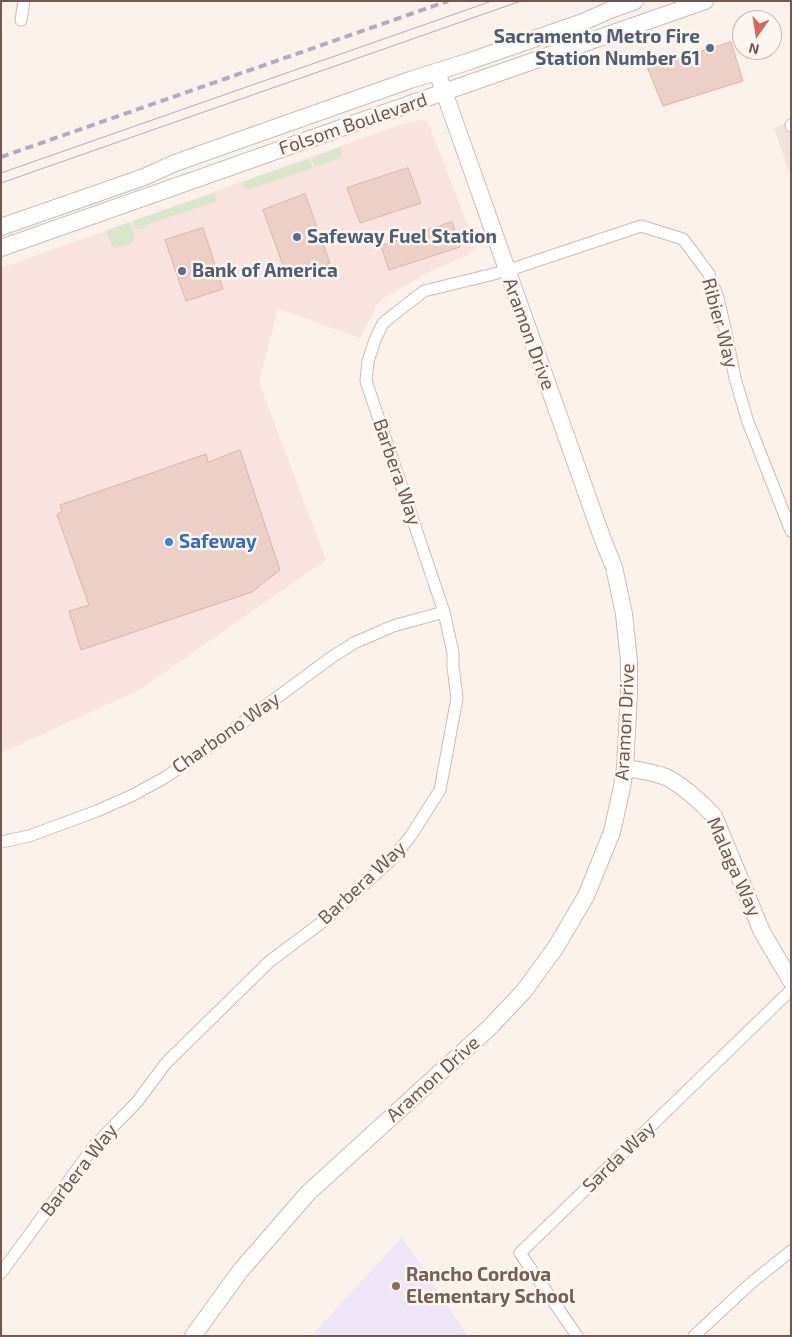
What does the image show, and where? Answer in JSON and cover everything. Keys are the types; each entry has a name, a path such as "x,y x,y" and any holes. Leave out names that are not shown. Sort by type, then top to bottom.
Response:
{"street":[{"path":"21,20 24,1"},
{"name":"Folsom Boulevard","path":"1,227 144,177 175,163 583,22 635,1"},
{"name":"Folsom Boulevard","path":"1,248 705,1"},
{"name":"Aramon Drive","path":"193,1336 242,1270 308,1193 489,1028 524,991 556,947 586,896 612,832 625,768 629,661 624,614 614,567 602,540 437,72"},
{"name":"Ribier Way","path":"506,271 641,226 683,239 709,274 718,298 735,378 748,422 791,531"},
{"name":"Barbera Way","path":"1,1273 95,1145 137,1102 166,1063 270,961 325,920 388,862 410,837 440,790 457,698 453,652 444,612 366,381 368,361 383,323 424,291 506,271"},
{"name":"Charbono Way","path":"1,842 29,836 98,811 133,795 164,778 211,746 332,656 354,643 393,626 444,612"},
{"name":"Malaga Way","path":"625,768 651,772 668,778 703,804 714,816 762,932 791,981"},
{"name":"Sarda Way","path":"577,1336 520,1253 791,990"},
{"path":"694,1336 751,1282 791,1251"}],"shaded area":[{"path":"421,120 428,122 476,247 469,255 431,271 380,300 360,338 278,309 259,382 326,560 139,690 1,753 1,268 399,125"},
{"path":"791,121 791,177 774,128"},
{"name":"Rancho Cordova Elementary School","path":"402,1237 468,1336 311,1336"}],"green space":[{"path":"341,147 342,154 340,158 315,167 312,158"},
{"path":"309,159 313,168 249,189 244,188 242,182"},
{"path":"214,193 217,201 148,224 142,229 135,228 133,221"},
{"path":"130,222 135,234 132,243 113,247 106,231"}],"building":[{"path":"731,42 732,60 737,60 743,81 663,106 648,69"},
{"path":"408,168 421,203 360,223 347,188"},
{"name":"Safeway Fuel Station","path":"305,194 330,263 288,279 263,210"},
{"path":"452,222 460,247 389,270 381,246"},
{"path":"203,228 223,289 186,301 165,240"},
{"name":"Safeway","path":"240,450 280,570 252,592 81,650 69,611 89,605 57,515 62,511 60,505 206,454 208,462"}],"tram line":[{"path":"1,173 492,1"},
{"path":"1,183 521,1"}],"railway":[{"path":"1,157 448,1"}],"place":[{"name":"Sacramento Metro Fire Station Number 61","path":"710,48"},
{"name":"Safeway Fuel Station","path":"297,237"},
{"name":"Bank of America","path":"182,271"},
{"name":"Safeway","path":"169,542"},
{"name":"Rancho Cordova Elementary School","path":"396,1286"}]}
